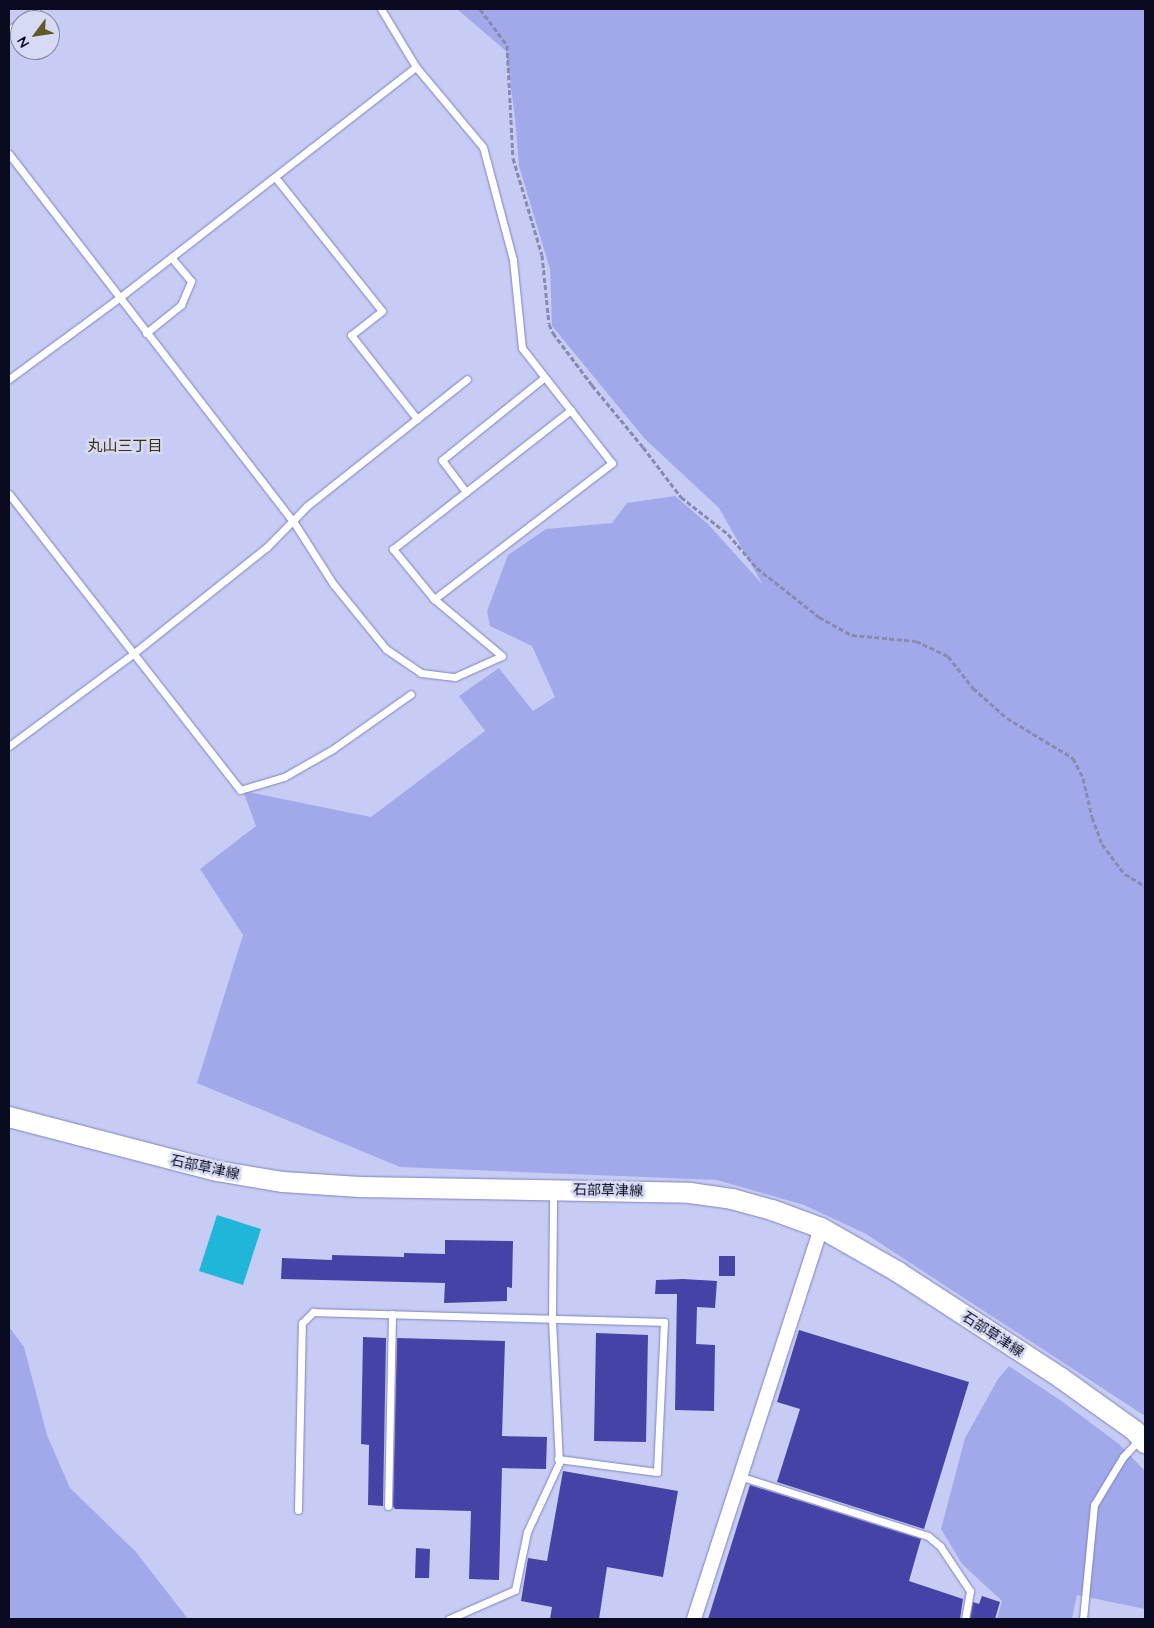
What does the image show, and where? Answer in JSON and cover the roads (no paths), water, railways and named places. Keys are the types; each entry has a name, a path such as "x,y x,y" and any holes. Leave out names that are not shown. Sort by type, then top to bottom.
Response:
{"main road":[{"name":"石部草津線","path":"9,1117 217,1171 283,1182 360,1187 690,1193 723,1198 772,1210 821,1228 898,1272 1061,1378 1135,1431 1143,1441"}],"street":[{"path":"694,1619 821,1228"}],"lane":[{"path":"381,9 416,67 483,147 513,260 522,348 612,463 434,599"},
{"path":"9,380 119,298 416,67"},
{"path":"9,154 292,521 334,585 386,649 421,673 455,677 502,656 434,599 393,549 571,410"},
{"path":"275,177 382,311 351,335 417,419"},
{"path":"146,332 182,305 191,281 172,257"},
{"path":"466,492 442,460 545,378"},
{"path":"9,746 134,653 267,547 307,506 467,379"},
{"path":"9,494 240,790 284,777 333,750 411,694"},
{"path":"449,1619 515,1590 527,1532 559,1463 552,1318 552,1189"},
{"path":"298,1510 302,1323 313,1312 664,1322 657,1472 558,1459"},
{"path":"388,1506 392,1314"},
{"path":"1083,1619 1094,1505 1123,1457 1143,1441"},
{"path":"739,1476 928,1536 940,1546 970,1591 965,1619"}],"district":[{"name":"丸山三丁目","path":"125,446"}]}
